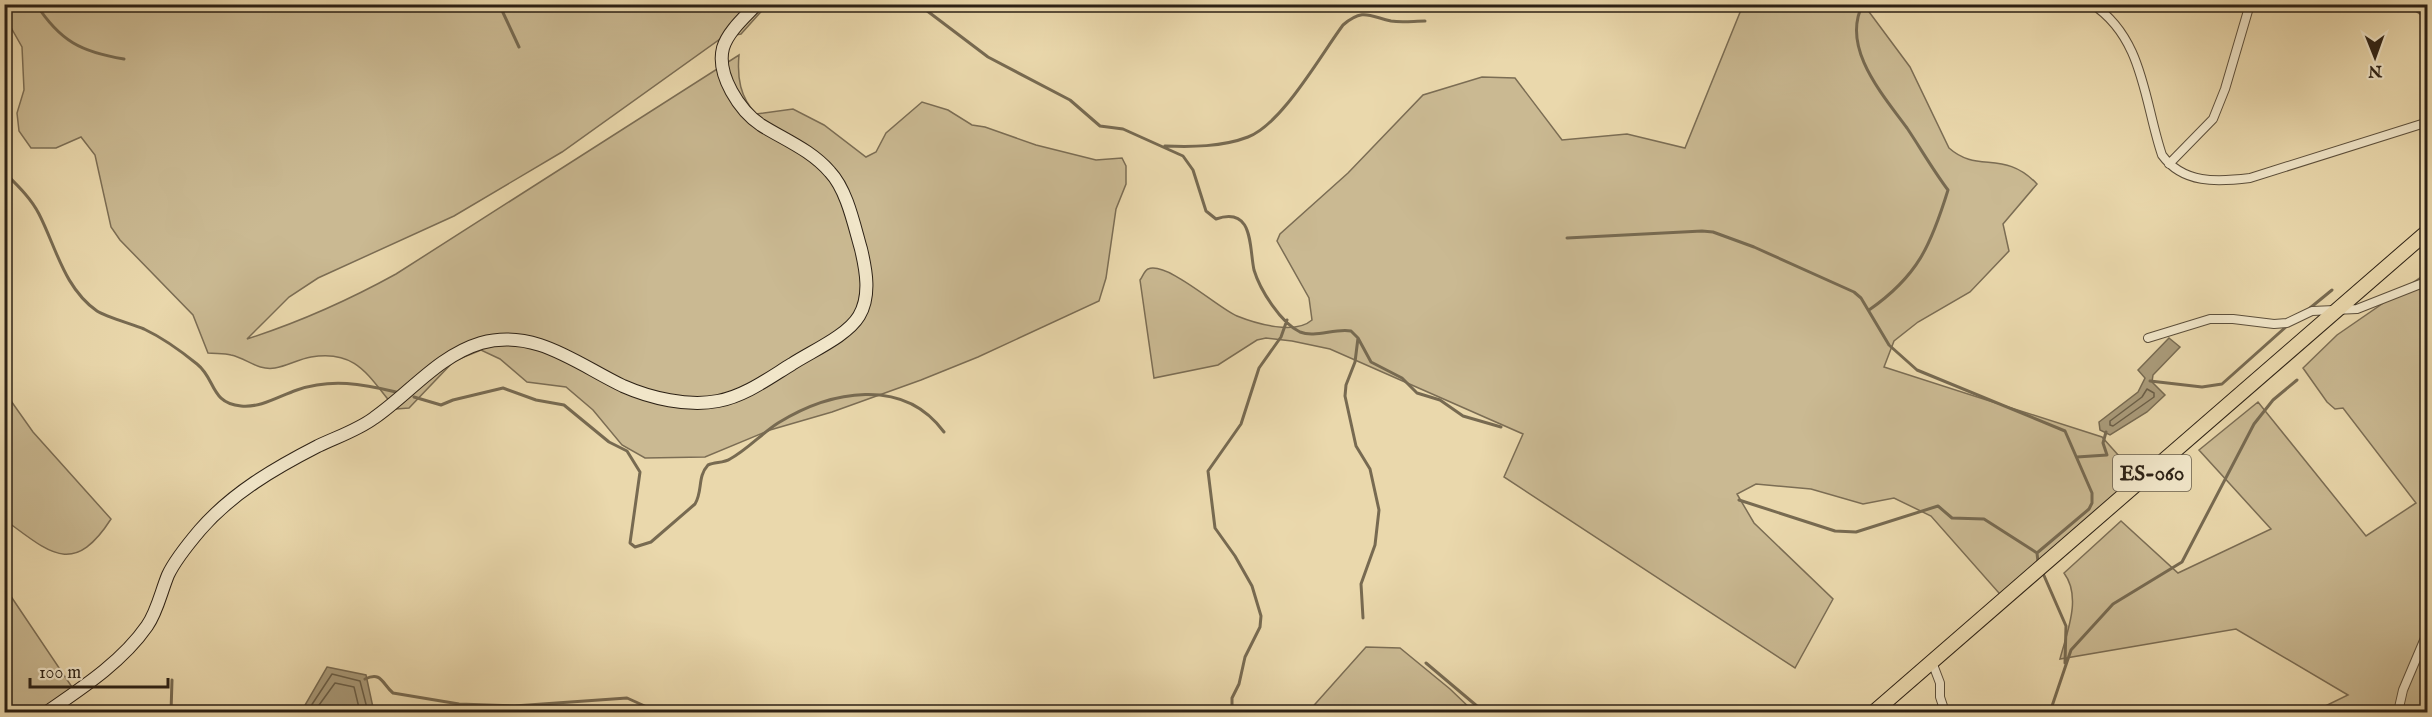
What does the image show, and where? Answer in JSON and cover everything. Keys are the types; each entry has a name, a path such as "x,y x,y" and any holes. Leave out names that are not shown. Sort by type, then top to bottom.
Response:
{"main road":[{"name":"ES-060","path":"1874,712 2340,310 2427,231"}],"street":[{"path":"47,712 106,668 132,645 149,624 170,572 194,537 244,489 279,466 370,422 460,350 494,340 523,341 547,346 624,386 649,395 690,402 717,402 745,393 847,331 860,315 865,300 867,274 844,197 833,174 808,152 758,123 734,98 724,70 723,48 737,26 758,4"},
{"path":"2092,4 2116,25 2139,63 2162,155 2169,164 2183,174 2223,182 2250,178 2427,122"},
{"path":"2169,164 2213,119 2225,89 2250,4"},
{"path":"2148,338 2210,319 2274,324 2287,323 2312,311 2357,309 2427,281"},
{"path":"2398,712 2403,690 2427,631"},
{"path":"1932,662 1940,683 1945,712"}],"shaded area":[{"path":"5,5 767,5 741,34 723,37 562,152 454,216 318,278 289,297 247,339 323,310 396,274 739,55 743,94 756,114 793,109 824,125 866,157 876,152 886,133 922,102 948,110 972,125 985,127 1036,145 1096,160 1122,158 1126,166 1126,184 1116,209 1106,278 1099,301 978,357 921,380 832,412 770,430 705,457 645,458 622,445 593,410 566,387 527,382 500,359 481,350 454,361 409,408 396,409 361,368 340,357 311,357 280,367 263,368 231,355 208,353 193,315 120,240 111,227 95,155 81,137 56,148 31,148 19,131 17,113 24,90 22,47 9,24"},
{"path":"1743,5 1864,5 1910,67 1949,148 1970,160 2013,167 2025,173 2037,184 2003,224 2009,251 1970,292 1918,322 1894,341 1884,367 2102,437 2136,475 2151,473 2006,601 1931,516 1894,498 1863,504 1811,489 1756,484 1737,494 1754,523 1833,599 1795,668 1504,477 1523,434 1330,349 1292,341 1266,338 1257,340 1218,365 1154,378 1140,280 1148,269 1157,268 1180,278 1228,311 1245,319 1276,327 1296,327 1305,324 1312,320 1309,298 1277,241 1280,234 1348,173 1423,95 1482,77 1515,78 1562,140 1627,134 1685,148"},
{"path":"2407,5 2427,5 2427,19"},
{"path":"2427,273 2427,712 2313,712 2348,695 2236,629 2060,659 2072,604 2072,593 2064,573 2121,521 2178,573 2271,529 2199,450 2258,402 2366,536 2416,503 2343,408 2335,409 2327,402 2303,368 2337,335"},
{"path":"4,391 33,432 111,519 85,549 72,554 60,554 35,542 5,520"},
{"path":"4,586 78,696 53,712 5,712"},
{"path":"1366,647 1400,648 1474,712 1308,712"}],"water":[{"path":"2169,338 2180,347 2153,375 2152,382 2165,395 2147,412 2110,435 2100,430 2099,422 2138,392 2145,378 2138,370"},
{"path":"327,667 366,675 374,712 301,712"}],"waterway":[{"path":"36,4 54,27 73,43 95,53 124,59"},
{"path":"499,4 519,47"},
{"path":"918,4 988,57 1070,100 1100,126 1123,129 1183,156 1193,170 1206,211 1216,219 1237,218 1243,223 1250,240 1254,270 1261,287 1279,314 1293,328 1306,334 1351,331 1358,338 1371,362 1402,378 1417,393 1440,400 1463,416 1501,427"},
{"path":"1863,4 1857,20 1857,37 1867,70 1948,190 1921,258 1900,285 1869,310"},
{"path":"1165,146 1217,145 1248,137 1261,130 1300,88 1343,25 1356,16 1366,15 1395,22 1425,21"},
{"path":"4,172 36,208 62,266 76,291 86,302 101,313 158,336 178,350 203,370 218,395 231,404 256,405 310,386 335,383 396,392"},
{"path":"1567,238 1702,231 1713,232 1754,247 1854,292 1861,298 1889,345 1917,370 2065,431 2092,493 2092,503 2089,509 2037,553"},
{"path":"2310,308 2332,290"},
{"path":"1228,712 1232,709 1232,698 1239,684 1245,657 1260,627 1261,616 1252,586 1235,556 1215,528 1208,471 1241,424 1259,368 1281,337 1287,320"},
{"path":"2150,381 2202,387 2222,384 2288,325"},
{"path":"1358,338 1355,362 1346,385 1345,396 1356,446 1370,469 1379,510 1375,545 1361,584 1363,618"},
{"path":"2050,712 2071,650 2113,604 2182,562 2254,424 2273,400 2297,380"},
{"path":"414,397 441,405 503,388 536,400 564,405 609,442 627,451 640,472 630,543 635,547 651,542 695,504 702,474 708,465 730,459 778,423 820,403 865,394 887,396 908,402 927,414 944,432"},
{"path":"2077,457 2107,455 2103,443 2106,432"},
{"path":"1739,500 1835,531 1856,532 1938,506 1952,518 1984,519 2037,553 2038,562"},
{"path":"2042,571 2066,626 2065,663"},
{"path":"1426,663 1484,712"},
{"path":"365,679 378,678 393,693 459,704 514,706 627,698 658,712"},
{"path":"171,712 172,680"}]}
